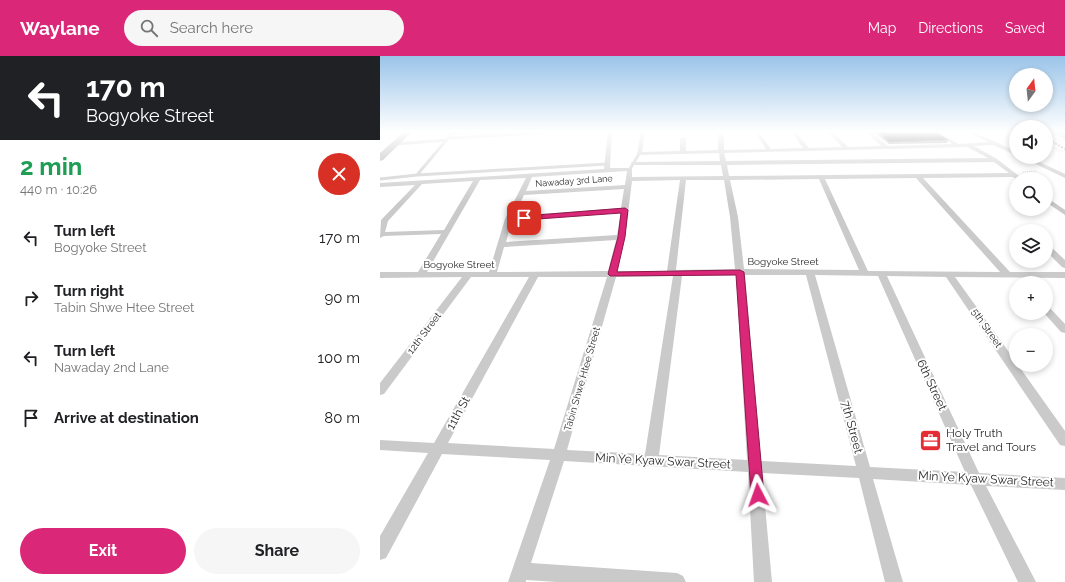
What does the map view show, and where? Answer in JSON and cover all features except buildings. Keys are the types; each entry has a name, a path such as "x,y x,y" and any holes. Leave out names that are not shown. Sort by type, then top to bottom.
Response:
{"street":[{"path":"607,167 608,156"},
{"path":"722,156 734,217 740,272 756,466 763,582"},
{"path":"987,156 1011,172"},
{"path":"630,174 723,163 995,160"},
{"path":"1039,164 1065,176"},
{"path":"380,184 419,179 530,175 607,167 630,174 682,179 918,176 1009,173"},
{"name":"Nawaday 3rd Lane","path":"522,194 630,174"},
{"name":"Tabin Shwe Htee Street","path":"519,577 559,456 612,274 621,237 630,174"},
{"path":"492,274 509,219 530,175"},
{"path":"918,176 1014,276"},
{"path":"822,177 865,273"},
{"path":"421,275 478,178"},
{"path":"419,179 385,220 380,234 446,232"},
{"path":"651,461 674,273 682,179"},
{"path":"1053,204 1065,213"},
{"path":"509,219 625,210"},
{"path":"502,245 621,237"},
{"path":"1053,254 1065,266"},
{"name":"Bogyoke Street","path":"380,275 535,275 740,272 1065,275"},
{"name":"7th Street","path":"810,273 894,582"},
{"name":"6th Street","path":"881,273 976,479 1027,582"},
{"name":"5th Street","path":"949,274 1065,441"},
{"name":"12th Street","path":"380,391 468,275"},
{"name":"11th St","path":"380,552 535,275"},
{"path":"1053,317 1065,330"},
{"name":"Min Ye Kyaw Swar Street","path":"380,445 1065,484"},
{"path":"519,577 677,582"}],"lane":[{"path":"419,179 436,156"},
{"path":"630,174 638,156"},
{"path":"380,178 419,179 607,167"}],"path":[{"path":"1033,172 1054,171"}],"place":[{"name":"Holy Truth Travel and Tours","path":"930,440"}],"route":[{"path":"524,218 625,210 621,237 612,274 740,272 758,495"}]}
